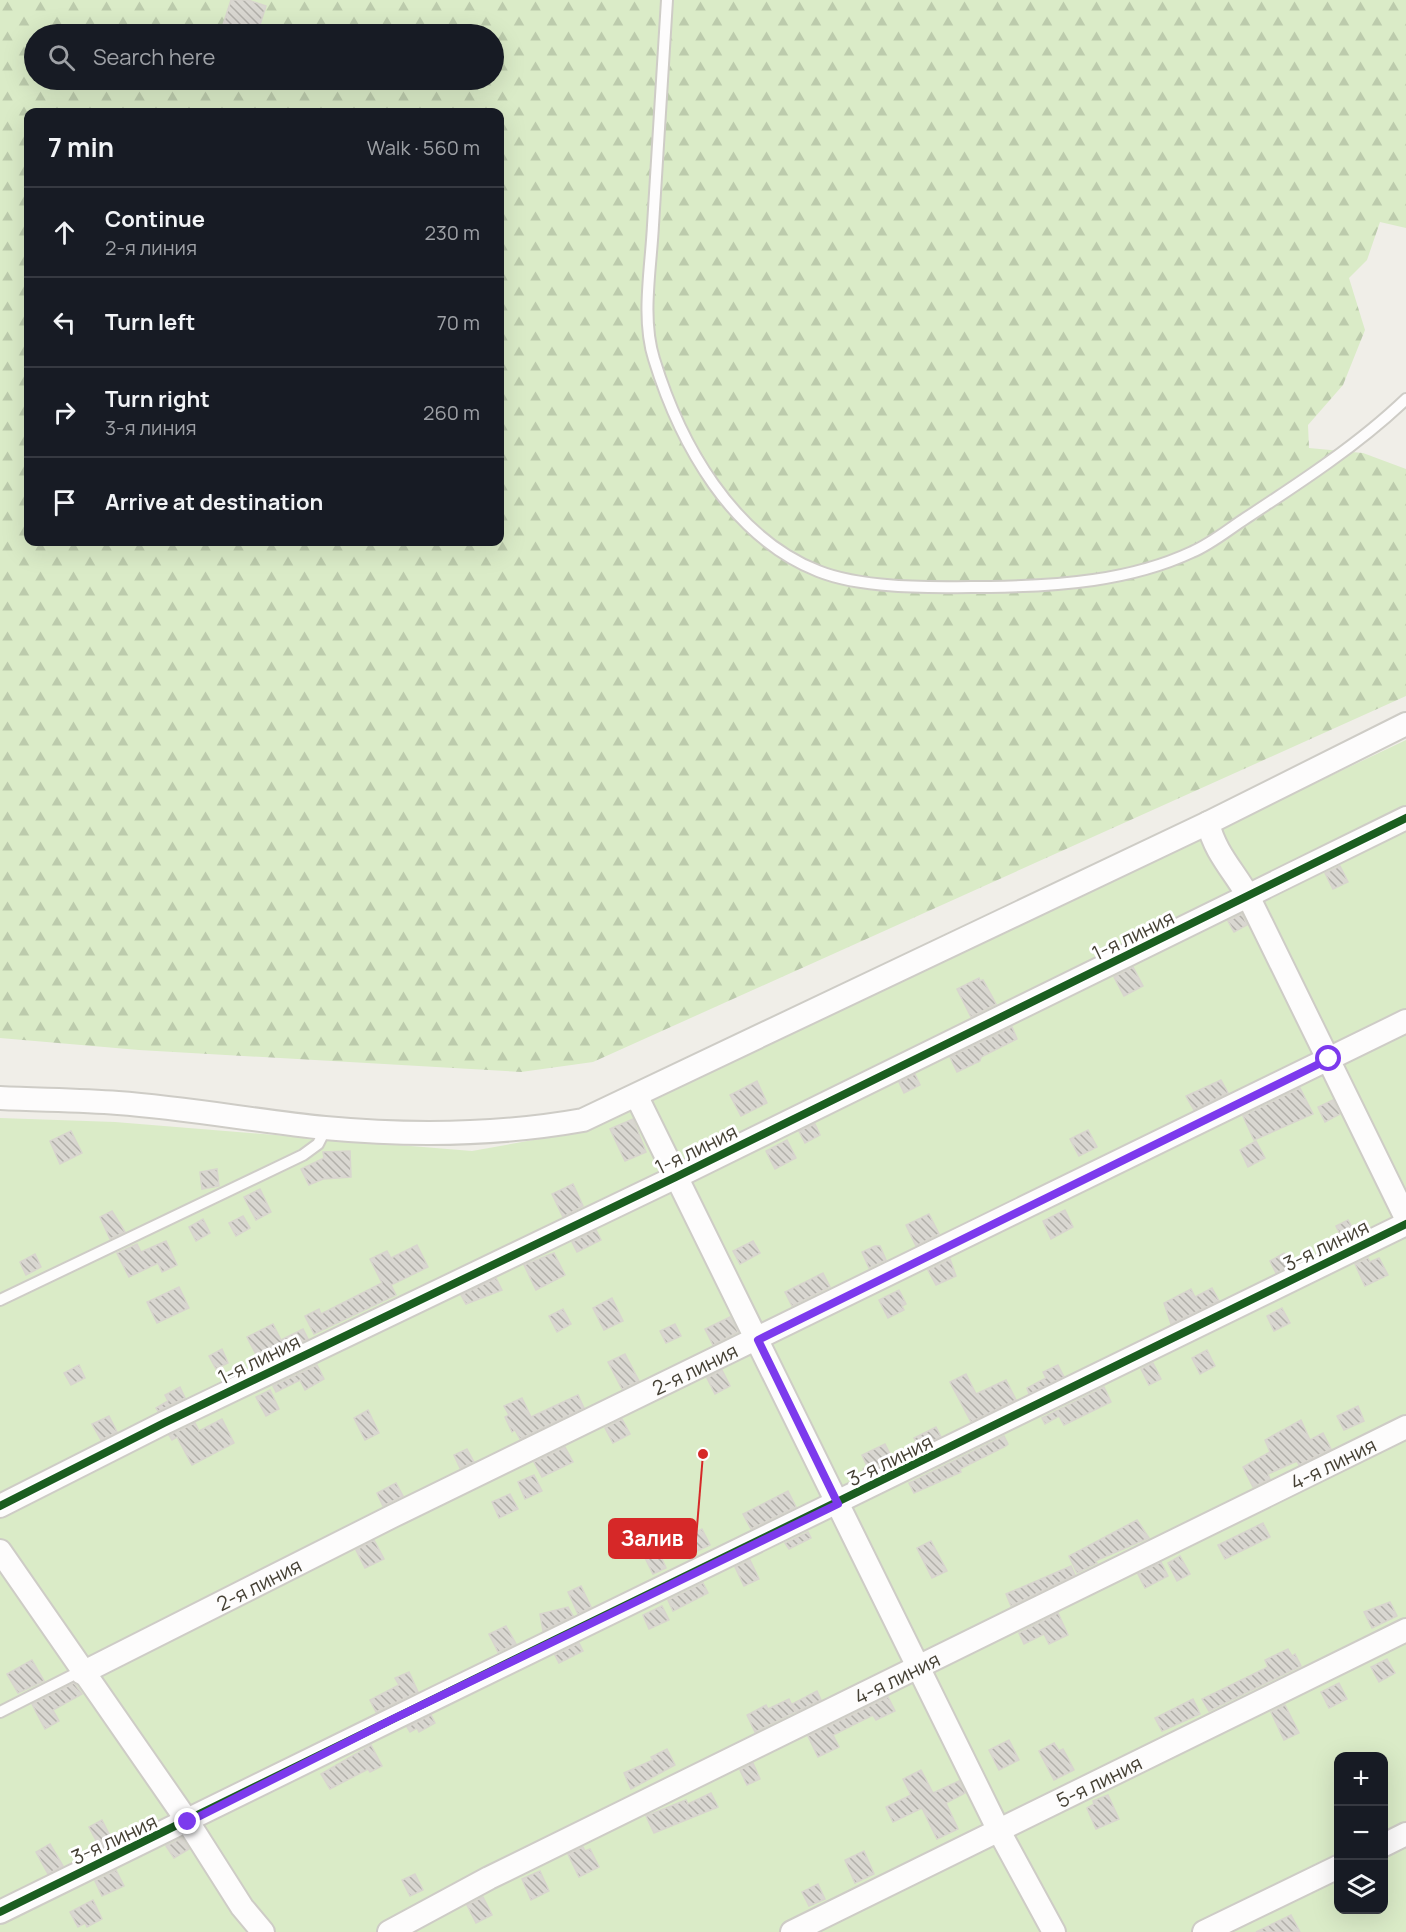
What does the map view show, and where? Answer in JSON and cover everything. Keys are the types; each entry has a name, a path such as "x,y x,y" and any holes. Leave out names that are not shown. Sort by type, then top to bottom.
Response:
{"street":[{"path":"0,1098 119,1103 326,1128 455,1132 544,1127 583,1120 1208,824 1406,724"},
{"name":"1-я линия","path":"0,1506 164,1423 676,1177 1406,818"},
{"path":"1208,824 1218,854 1236,875 1248,896 1406,1218"},
{"name":"2-я линия","path":"82,1672 393,1516 758,1340 1406,1021"},
{"path":"637,1096 999,1831 1054,1932"},
{"name":"3-я линия","path":"0,1912 838,1504 1406,1224"},
{"name":"4-я линия","path":"389,1932 500,1873 1406,1427"},
{"path":"0,1551 188,1822 242,1907 263,1932"},
{"name":"5-я линия","path":"792,1932 1406,1630"},
{"path":"1388,1843 1406,1834"},
{"path":"1204,1932 1334,1869"}],"lane":[{"path":"667,0 648,306 653,357 669,400 695,455 729,507 783,555 821,573 867,582 935,587 1040,586 1090,580 1150,567 1194,552 1297,485 1406,399"},
{"path":"0,1300 303,1155 318,1144 326,1128"},
{"path":"0,1712 82,1672"}],"green space":[{"path":"0,0 1406,0 1406,228 1380,222 1367,260 1349,278 1365,330 1343,385 1308,425 1309,448 1363,453 1406,469 1406,696 593,1062 521,1072 139,1050 0,1038"},
{"path":"1406,740 1406,1932 0,1932 0,1118 115,1122 472,1151 555,1136 648,1100"}],"building":[{"path":"231,0 248,0 266,6 260,24 223,24"},
{"path":"1340,866 1348,882 1333,889 1325,873"},
{"path":"1242,914 1247,925 1234,932 1228,921"},
{"path":"1133,967 1143,986 1124,996 1114,977"},
{"path":"979,978 980,981 983,980 996,1004 971,1017 957,989"},
{"path":"1012,1027 1017,1039 957,1072 950,1057"},
{"path":"915,1074 920,1085 904,1093 899,1082"},
{"path":"1221,1080 1228,1093 1194,1110 1186,1096"},
{"path":"757,1081 767,1103 741,1116 730,1095"},
{"path":"1300,1088 1313,1114 1254,1140 1243,1116"},
{"path":"1333,1100 1340,1114 1325,1122 1318,1107"},
{"path":"633,1119 646,1152 625,1161 610,1129"},
{"path":"815,1124 820,1135 805,1143 799,1131"},
{"path":"1088,1130 1097,1147 1079,1156 1070,1139"},
{"path":"71,1131 82,1153 60,1164 50,1141"},
{"path":"787,1140 796,1158 775,1169 766,1151"},
{"path":"1256,1141 1265,1158 1248,1167 1240,1150"},
{"path":"350,1151 351,1177 323,1179 309,1185 301,1169 324,1158 323,1152"},
{"path":"217,1169 219,1186 202,1189 200,1172"},
{"path":"573,1184 583,1206 563,1217 552,1194"},
{"path":"260,1189 271,1212 256,1220 244,1197"},
{"path":"1065,1210 1073,1227 1051,1239 1043,1221"},
{"path":"112,1211 125,1232 110,1239 100,1217"},
{"path":"929,1214 939,1234 916,1246 906,1225"},
{"path":"243,1216 250,1228 236,1236 229,1223"},
{"path":"203,1219 210,1233 196,1241 189,1227"},
{"path":"1348,1220 1356,1234 1343,1240 1336,1226"},
{"path":"596,1230 601,1240 577,1252 572,1242"},
{"path":"166,1241 177,1265 162,1272 158,1263 129,1277 117,1253 137,1244 141,1252"},
{"path":"753,1241 760,1253 740,1264 733,1251"},
{"path":"417,1245 428,1267 391,1285 396,1295 314,1334 305,1316 319,1309 321,1314 382,1283 370,1259 387,1251 391,1258"},
{"path":"880,1246 886,1260 869,1268 862,1252"},
{"path":"554,1253 565,1275 536,1290 524,1265"},
{"path":"1284,1253 1291,1266 1276,1273 1270,1261"},
{"path":"35,1254 41,1267 26,1275 20,1262"},
{"path":"1368,1258 1370,1262 1379,1258 1388,1275 1365,1286 1355,1264"},
{"path":"950,1259 956,1276 936,1285 928,1270"},
{"path":"823,1273 830,1287 792,1306 785,1292"},
{"path":"496,1278 502,1290 466,1304 461,1295"},
{"path":"179,1287 189,1308 157,1323 147,1302"},
{"path":"1212,1288 1219,1301 1171,1324 1164,1303 1191,1289 1195,1297"},
{"path":"899,1290 906,1304 902,1306 904,1310 888,1318 879,1300"},
{"path":"612,1298 623,1321 604,1330 593,1308"},
{"path":"1282,1308 1290,1323 1274,1331 1267,1316"},
{"path":"563,1309 571,1324 557,1332 549,1316"},
{"path":"730,1317 738,1332 713,1345 705,1329"},
{"path":"273,1324 281,1340 303,1329 308,1339 260,1362 247,1337"},
{"path":"675,1324 681,1336 666,1343 660,1331"},
{"path":"222,1349 228,1363 216,1369 209,1356"},
{"path":"1207,1350 1215,1366 1200,1374 1192,1358"},
{"path":"625,1354 639,1381 622,1389 608,1362"},
{"path":"1153,1363 1161,1379 1149,1385 1141,1369"},
{"path":"79,1365 85,1378 71,1385 64,1373"},
{"path":"317,1365 324,1379 305,1390 300,1380 276,1392 273,1386"},
{"path":"1058,1365 1064,1377 1029,1394 1027,1388 1046,1378 1043,1372"},
{"path":"722,1370 730,1386 715,1394 707,1378"},
{"path":"966,1374 976,1394 1006,1380 1016,1400 971,1422 950,1382"},
{"path":"180,1387 185,1398 158,1411 156,1408 168,1401 165,1395"},
{"path":"1104,1387 1111,1402 1064,1425 1059,1416 1045,1424 1042,1418"},
{"path":"270,1390 279,1409 266,1416 256,1397"},
{"path":"578,1395 584,1408 520,1439 515,1430 512,1432 505,1417 509,1415 504,1406 522,1398 531,1417"},
{"path":"1358,1406 1364,1421 1344,1430 1337,1416"},
{"path":"368,1410 379,1433 365,1440 354,1418"},
{"path":"109,1416 117,1432 101,1440 92,1424"},
{"path":"222,1419 234,1443 192,1465 177,1437 172,1440 169,1435 195,1423 199,1431"},
{"path":"622,1419 630,1434 613,1443 605,1428"},
{"path":"1301,1420 1310,1440 1323,1433 1331,1449 1299,1465 1297,1461 1268,1474 1270,1479 1253,1487 1243,1467 1270,1452 1265,1440"},
{"path":"936,1427 941,1437 919,1448 914,1438"},
{"path":"1004,1436 1008,1444 1006,1446 960,1469 961,1472 914,1493 909,1483"},
{"path":"885,1444 893,1460 866,1474 863,1469 867,1466 862,1455"},
{"path":"565,1447 573,1462 542,1477 534,1462"},
{"path":"467,1449 474,1462 460,1468 454,1455"},
{"path":"534,1475 542,1491 525,1499 518,1482"},
{"path":"396,1483 403,1496 383,1506 377,1493"},
{"path":"788,1491 796,1507 751,1529 743,1514"},
{"path":"510,1494 518,1509 499,1518 492,1502"},
{"path":"1137,1520 1149,1538 1095,1561 1097,1563 1077,1573 1069,1556"},
{"path":"1263,1523 1270,1537 1225,1559 1218,1545"},
{"path":"702,1529 710,1545 695,1552 688,1536"},
{"path":"808,1532 811,1538 789,1549 785,1543"},
{"path":"374,1540 384,1559 365,1568 356,1550"},
{"path":"931,1541 947,1571 932,1578 917,1548"},
{"path":"659,1552 666,1568 653,1574 645,1558"},
{"path":"1180,1556 1190,1574 1177,1581 1168,1563"},
{"path":"750,1560 759,1579 744,1586 735,1567"},
{"path":"1161,1562 1168,1576 1145,1588 1138,1574"},
{"path":"1071,1566 1075,1575 1011,1606 1006,1594"},
{"path":"703,1583 708,1593 673,1611 668,1600"},
{"path":"581,1586 591,1607 578,1614 568,1592"},
{"path":"1390,1602 1397,1616 1372,1628 1364,1612"},
{"path":"662,1606 669,1620 649,1629 643,1615"},
{"path":"568,1607 573,1616 543,1631 540,1614"},
{"path":"1058,1613 1068,1635 1049,1644 1044,1634 1024,1644 1019,1633"},
{"path":"506,1626 516,1644 498,1652 489,1634"},
{"path":"579,1643 583,1651 559,1663 555,1655"},
{"path":"1288,1649 1292,1656 1295,1654 1301,1666 1209,1711 1202,1699 1268,1667 1265,1660"},
{"path":"1387,1659 1395,1673 1379,1682 1371,1667"},
{"path":"32,1660 44,1681 18,1693 7,1674"},
{"path":"409,1672 418,1692 376,1712 370,1700 399,1685 395,1678"},
{"path":"74,1683 82,1694 53,1710 59,1721 45,1729 32,1704"},
{"path":"1339,1683 1347,1699 1329,1708 1321,1692"},
{"path":"817,1691 821,1700 796,1712 792,1704"},
{"path":"888,1697 895,1711 876,1720 873,1715 833,1735 839,1747 818,1757 808,1736"},
{"path":"789,1699 795,1712 755,1732 747,1715 766,1705 768,1709"},
{"path":"1193,1699 1200,1714 1162,1731 1155,1718"},
{"path":"1285,1705 1299,1733 1284,1740 1271,1712"},
{"path":"431,1715 435,1723 419,1732 417,1728 410,1732 407,1727"},
{"path":"1009,1740 1019,1760 999,1770 989,1750"},
{"path":"1054,1743 1059,1751 1063,1749 1074,1770 1054,1780 1039,1751"},
{"path":"371,1745 382,1766 370,1772 368,1769 330,1789 321,1774"},
{"path":"667,1749 675,1765 631,1789 624,1773 653,1760 651,1757"},
{"path":"753,1763 760,1779 747,1785 740,1770"},
{"path":"921,1770 933,1793 959,1781 965,1793 946,1803 958,1829 937,1839 922,1808 893,1822 886,1807 911,1795 903,1779"},
{"path":"711,1793 718,1807 654,1833 646,1816 686,1800 688,1804"},
{"path":"1108,1795 1119,1819 1096,1829 1087,1808 1094,1804 1093,1801"},
{"path":"102,1820 113,1842 100,1848 89,1827"},
{"path":"182,1838 189,1849 174,1858 166,1846"},
{"path":"50,1844 63,1866 48,1874 36,1852"},
{"path":"583,1847 585,1851 590,1849 599,1867 579,1877 568,1854"},
{"path":"864,1851 874,1874 855,1883 845,1860"},
{"path":"116,1870 124,1886 102,1896 95,1881"},
{"path":"540,1871 549,1891 531,1900 522,1879"},
{"path":"415,1874 423,1890 410,1896 402,1880"},
{"path":"818,1884 825,1899 809,1906 802,1892"},
{"path":"483,1897 492,1915 476,1923 467,1905"},
{"path":"93,1900 102,1919 87,1927 85,1923 78,1927 70,1912"},
{"path":"1291,1915 1300,1932 1256,1932"}],"cycle path":[{"path":"0,1506 164,1423 676,1177 1406,818"},
{"path":"0,1912 1406,1224"}],"place":[{"name":"Залив","path":"703,1454"}],"route":[{"path":"188,1822 393,1719 838,1504 758,1340 1329,1059"}]}
